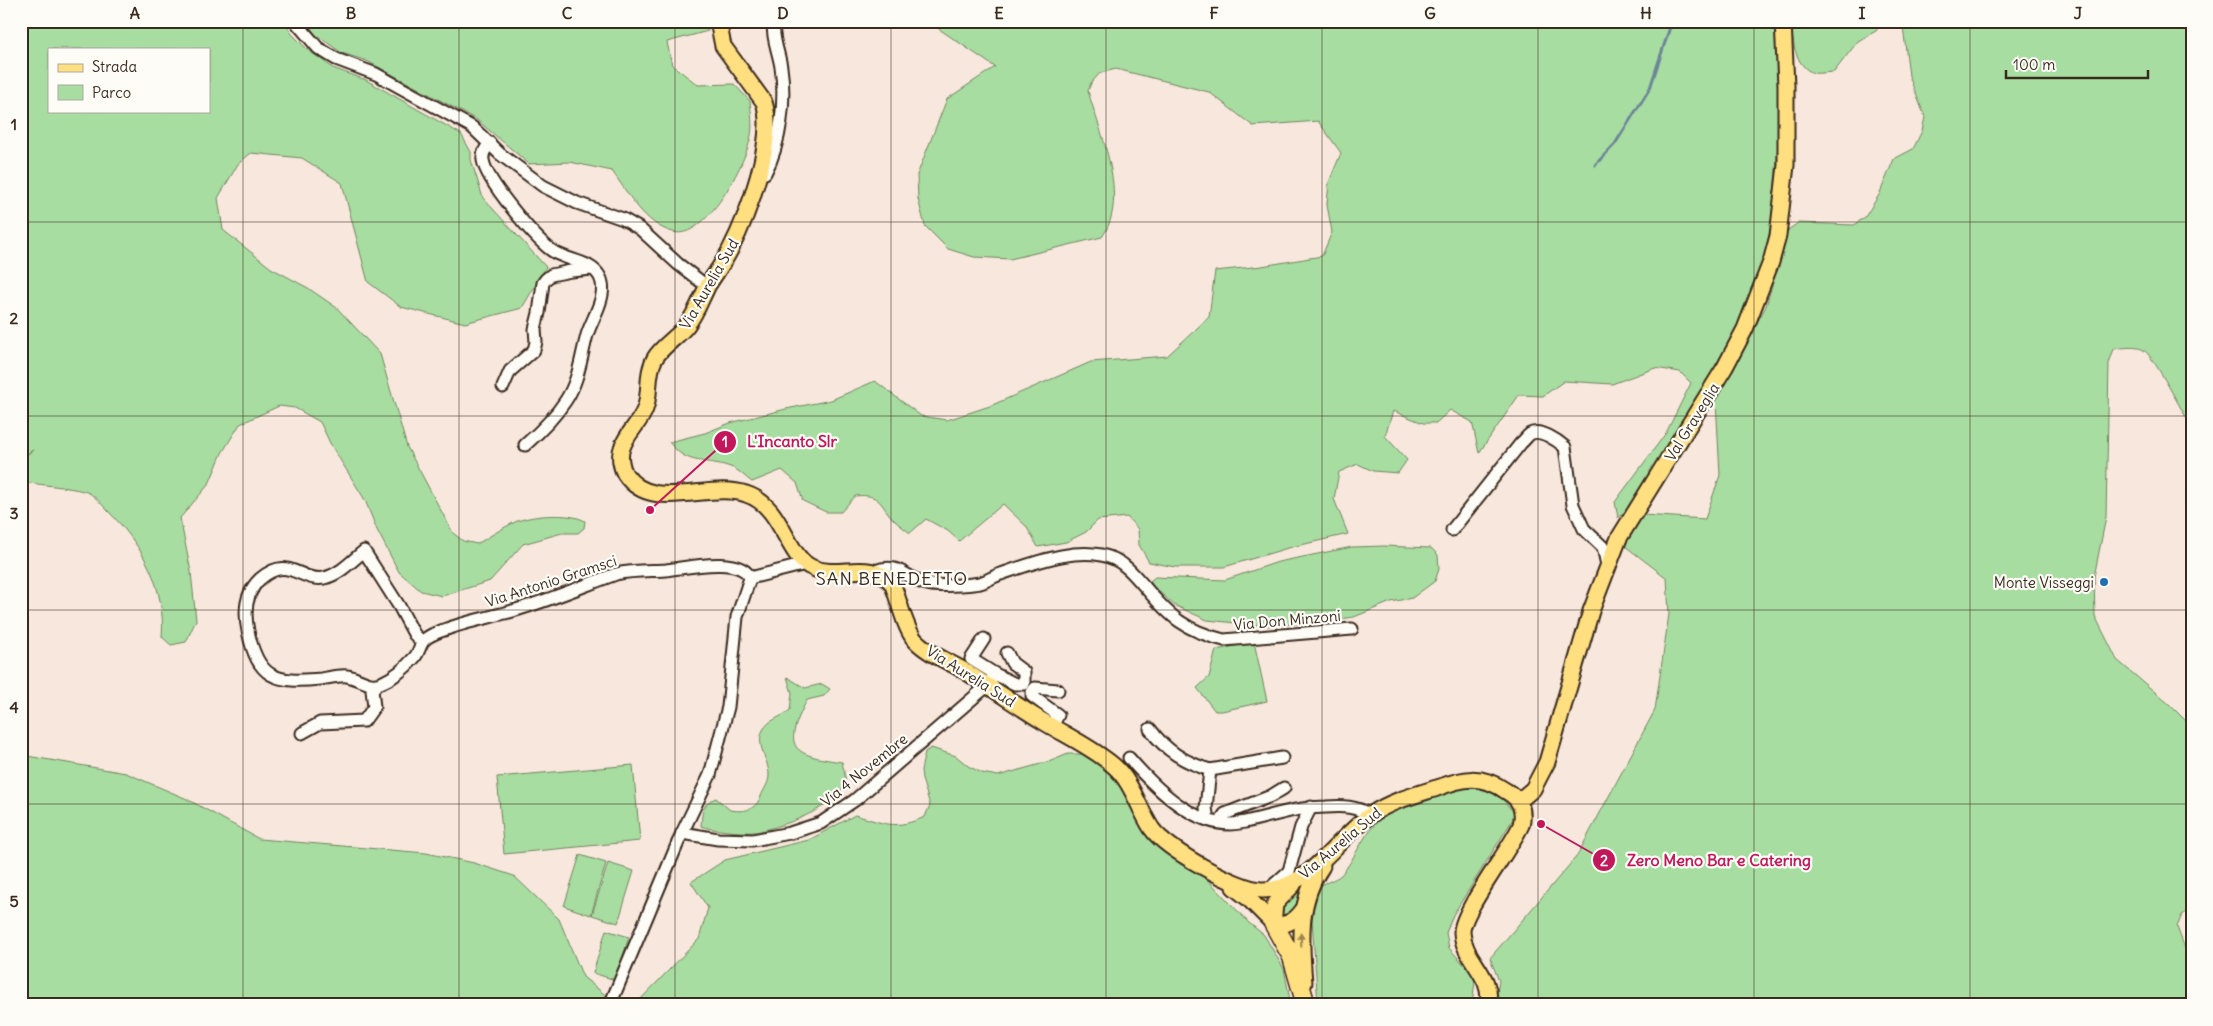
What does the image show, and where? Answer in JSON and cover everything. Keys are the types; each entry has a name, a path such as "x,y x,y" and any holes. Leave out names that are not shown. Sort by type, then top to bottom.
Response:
{"highway":[{"path":"1273,923 1292,957 1306,1005"}],"main road":[{"name":"Via Aurelia Sud","path":"718,21 723,46 759,92 767,112 767,136 742,226 729,252 686,327 655,358 645,410 620,451 623,471 632,483 652,493 677,494 723,491 738,492 754,497 771,510 806,564"},
{"name":"Val Graveglia","path":"1519,800 1533,789 1547,762 1591,611 1607,565 1634,512 1698,414 1728,361 1756,304 1771,262 1778,236 1786,165 1786,86 1783,21"},
{"path":"806,564 822,570 875,571"},
{"name":"Via Aurelia Sud","path":"875,571 886,578 895,590 910,632 916,640 991,680 1052,727 1095,753 1115,768 1131,787 1152,829 1162,841 1211,871 1242,886 1258,890 1269,890 1301,878 1329,855 1355,827 1370,815 1403,799 1471,778 1492,782 1519,800"},
{"path":"1489,1002 1486,980 1466,949 1462,930 1470,910 1517,834 1523,818 1519,800"},
{"path":"1306,1005 1300,935 1303,910 1312,882 1329,855"},
{"path":"1211,871 1248,898 1273,923 1283,925 1290,923 1303,910"},
{"path":"1273,923 1275,904 1280,896 1301,878"}],"street":[{"path":"295,21 303,34 318,48 336,59 393,83 472,127 500,154 543,186 577,203 623,219 640,229 678,264 708,286"},
{"path":"754,188 766,171 775,144 780,118 783,86 774,34 774,21"},
{"path":"490,144 485,148 483,159 489,177 534,236 553,252 593,269 602,282 601,296 588,335 582,365 567,398 554,416 526,445"},
{"path":"503,387 510,371 534,350 536,342 534,329 540,313 543,283 546,279 551,275 593,269"},
{"path":"1452,530 1521,443 1530,434 1535,432 1556,440 1565,447 1573,505 1584,530 1603,546 1607,565"},
{"path":"377,684 368,684 347,676 304,680 275,678 268,673 254,657 246,621 246,604 250,592 259,580 270,572 281,569 295,570 316,578 325,577 346,566 364,551 399,606 414,634 422,642"},
{"name":"Via Don Minzoni","path":"875,571 892,568 907,573 928,585 980,583 1000,574 1064,555 1086,553 1103,555 1124,566 1165,611 1190,630 1204,635 1224,640 1352,629"},
{"name":"Via Antonio Gramsci","path":"377,684 387,680 416,656 422,642 447,629 518,609 632,571 718,564 741,569 750,578"},
{"path":"610,1005 682,833 710,775 728,707 737,617 750,578 806,564"},
{"path":"895,590 913,578"},
{"path":"984,639 971,658 991,680 1024,684 1024,672 1012,663 1007,653"},
{"name":"Via 4 Novembre","path":"682,833 718,839 753,840 790,833 821,822 855,800 991,680"},
{"path":"302,733 320,723 364,721 374,708 372,690 377,684"},
{"path":"1052,727 1058,715 1032,696 1032,692 1040,686 1058,690"},
{"path":"1150,729 1168,750 1191,764 1210,770 1282,758"},
{"path":"1129,758 1155,787 1183,807 1208,820 1238,823 1297,808 1311,807 1346,806 1360,809 1370,815"},
{"path":"1208,820 1206,808 1210,770"},
{"path":"1226,823 1223,817 1225,814 1271,796 1284,788"},
{"path":"1269,890 1289,871 1301,827 1311,807"}],"green space":[{"path":"21,21 284,21 292,34 308,50 333,68 366,80 461,134 471,152 471,160 483,198 546,267 522,308 465,323 401,307 368,282 342,183 302,158 251,153 238,164 218,198 223,230 271,268 308,288 337,308 380,354 407,447 453,533 463,541 477,544 510,524 531,518 570,516 585,521 584,528 578,533 562,533 523,544 490,581 442,596 421,591 399,572 377,530 365,500 331,445 320,422 295,408 279,406 240,424 222,453 209,484 180,518 191,572 196,620 186,642 171,645 162,637 162,619 156,585 150,569 132,539 97,499 89,493 21,482 21,459 33,450 21,458"},
{"path":"306,21 708,21 708,31 667,42 672,65 698,85 734,84 750,101 752,127 748,147 733,180 711,213 698,225 685,232 673,232 654,223 638,207 612,171 570,162 529,164 477,120 367,61 342,53 315,34"},
{"path":"931,21 1775,21 1779,108 1771,222 1763,259 1750,297 1714,372 1626,511 1618,518 1615,502 1666,433 1691,383 1680,372 1655,368 1612,384 1564,381 1543,396 1519,395 1479,453 1472,422 1450,410 1436,423 1423,423 1393,411 1385,436 1407,460 1398,473 1373,471 1358,464 1339,472 1334,499 1348,534 1288,548 1224,567 1175,567 1149,562 1139,545 1138,529 1127,517 1098,520 1086,532 1066,542 1038,547 1026,526 1003,504 959,541 948,531 926,519 910,533 895,521 879,501 870,496 855,496 841,512 826,512 803,501 797,483 782,470 752,482 733,468 691,459 676,450 669,442 705,433 730,423 831,400 875,381 921,416 947,420 990,406 1091,362 1167,356 1209,317 1215,271 1262,266 1322,256 1332,232 1327,205 1329,182 1341,153 1318,121 1253,126 1209,92 1116,69 1100,73 1091,83 1088,91 1105,145 1113,185 1113,204 1110,221 1102,237 1010,259 974,257 948,249 925,226 918,199 917,175 947,99 995,67 933,25"},
{"path":"1792,21 1883,21 1876,31 1858,41 1834,72 1814,73 1802,65 1798,59 1792,35"},
{"path":"1899,21 2192,21 2192,427 2162,375 2145,351 2134,347 2114,349 2109,363 2106,517 2094,577 2095,616 2117,660 2169,704 2192,727 2192,907 2182,915 2177,927 2189,962 2187,994 2192,1005 1495,1005 1499,981 1490,958 1577,856 1655,710 1669,614 1667,578 1625,546 1643,515 1705,519 1720,475 1716,400 1766,306 1788,230 1798,223 1854,225 1865,217 1879,195 1894,159 1913,149 1922,131 1925,117 1909,76 1903,26"},
{"path":"2192,486 2192,512 2189,511 2185,498"},
{"path":"1352,547 1431,548 1438,555 1439,569 1435,581 1412,598 1391,602 1354,617 1321,622 1265,626 1207,620 1174,605 1150,581 1155,577 1225,580 1278,562"},
{"path":"1254,642 1267,701 1215,711 1197,688 1209,677 1216,650"},
{"path":"787,677 805,688 822,684 830,689 824,696 807,700 799,716 794,739 796,746 802,752 842,762 845,781 841,791 821,808 792,821 764,830 735,832 701,826 702,813 705,806 711,800 716,798 730,810 735,811 752,808 759,801 769,778 767,764 761,747 761,736 768,723 790,710 792,693"},
{"path":"931,748 956,756 968,766 982,773 998,776 1051,761 1068,754 1084,754 1100,763 1126,789 1147,834 1167,853 1190,865 1212,884 1249,923 1264,935 1284,969 1291,1005 635,1005 699,939 708,908 691,882 725,860 809,840 855,815 890,824 905,823 925,817 930,805 921,770 925,752"},
{"path":"21,755 126,773 187,799 259,839 426,853 474,863 514,876 559,919 583,977 608,997 603,1005 21,1005"},
{"path":"633,765 640,841 504,854 497,777"},
{"path":"1478,786 1500,796 1514,813 1513,819 1453,915 1446,933 1449,948 1470,971 1475,981 1472,1005 1318,1005 1312,919 1317,887 1341,875 1372,827 1386,815 1425,798"},
{"path":"580,855 606,863 591,915 564,906"},
{"path":"608,863 634,871 618,923 592,915"},
{"path":"1296,888 1300,893 1293,914 1279,920 1278,907"},
{"path":"606,930 629,937 615,980 593,973"}],"waterway":[{"path":"1595,165 1615,144 1650,88 1672,21"}],"place":[{"name":"L'Incanto Slr","path":"650,510"},
{"name":"Monte Visseggi","path":"2104,582"},
{"name":"Zero Meno Bar e Catering","path":"1541,824"}],"district":[{"name":"SAN BENEDETTO","path":"892,578"}]}
